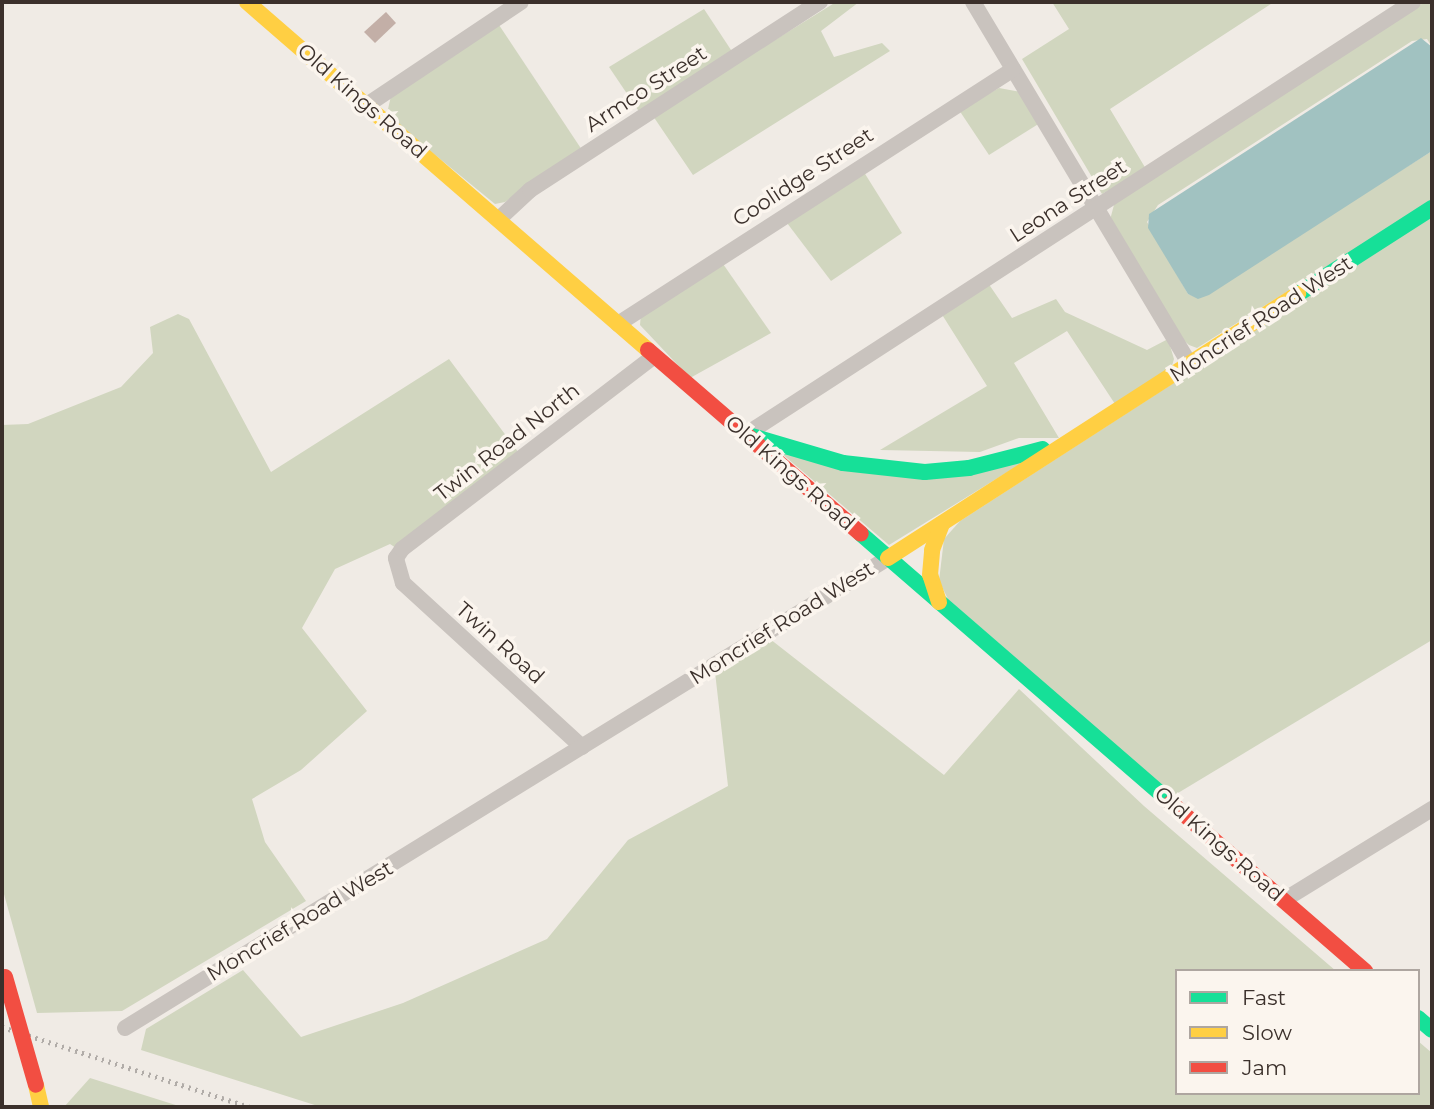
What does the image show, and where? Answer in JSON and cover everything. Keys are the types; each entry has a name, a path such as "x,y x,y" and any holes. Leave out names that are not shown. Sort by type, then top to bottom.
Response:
{"main road":[{"name":"Old Kings Road","path":"247,2 500,218 654,356 1363,969"},
{"name":"Moncrief Road West","path":"888,558 1432,208"},
{"path":"745,435 844,463 925,472 1015,458 1079,437"},
{"path":"939,602 930,575 932,550 942,524"},
{"path":"3,972 41,1107"}],"street":[{"path":"367,105 521,2"},
{"name":"Armco Street","path":"500,218 530,190 820,2"},
{"path":"973,2 1190,364"},
{"name":"Leona Street","path":"745,435 1413,2"},
{"name":"Coolidge Street","path":"618,324 1013,69"},
{"name":"Twin Road North","path":"395,567 402,549 654,356"},
{"name":"Moncrief Road West","path":"125,1028 888,558"},
{"name":"Twin Road","path":"395,567 403,583 582,747"},
{"path":"1284,900 1432,809"}],"green space":[{"path":"836,2 859,2 821,31 834,57 882,43 890,51 693,175 653,116"},
{"path":"1052,2 1274,2 1110,109 1146,169 1102,194 1022,59 1069,29"},
{"path":"1432,2 1432,47 1427,39 1412,41 1158,205 1147,222 1188,294 1198,298 1432,151 1432,201 1197,348 1189,345 1181,338 1110,220 1115,201 1417,5"},
{"path":"704,9 733,53 640,113 609,67"},
{"path":"499,25 582,150 505,202 495,204 390,118 388,109 391,96"},
{"path":"999,88 1021,92 1040,123 989,155 959,110"},
{"path":"862,169 902,233 831,281 784,219"},
{"path":"1432,216 1432,640 1173,796 948,599 939,581 944,539 960,521"},
{"path":"721,261 771,333 690,378 640,325 641,313"},
{"path":"988,283 1012,318 1056,299 1065,312 1147,350 1168,339 1174,359 1171,369 1115,404 1067,331 1014,363 1059,438 1019,438 980,452 880,450 987,386 941,313"},
{"path":"178,314 189,319 271,472 449,359 519,453 396,548 390,544 335,569 302,628 367,711 301,770 252,799 265,842 306,901 122,1011 37,1013 2,887 2,425 28,424 121,387 153,353 150,327"},
{"path":"774,447 846,469 1027,460 889,545"},
{"path":"770,639 944,775 1019,689 1144,806 1334,969 1175,969 1175,1095 1420,1095 1420,1043 1432,1053 1432,1107 321,1107 141,1050 146,1029 243,970 301,1037 403,1003 547,939 628,840 728,786 715,672"},
{"path":"90,1078 182,1107 64,1107"}],"water":[{"path":"1421,38 1432,47 1432,151 1209,295 1198,299 1188,294 1148,228 1149,214"}],"building":[{"path":"386,12 396,23 375,43 364,32"}],"railway":[{"path":"2,1027 250,1107"}],"traffic: fast":[{"path":"1298,294 1432,208"},
{"path":"748,435 843,463 925,472 969,468 1043,449"},
{"path":"861,534 1171,803"},
{"path":"1420,1020 1432,1030"}],"traffic: slow":[{"path":"247,2 648,350"},
{"path":"888,558 1298,294"},
{"path":"939,602 930,575 932,550 942,524"},
{"path":"36,1085 41,1107"}],"traffic: jam":[{"path":"648,350 861,534"},
{"path":"1171,803 1363,969"},
{"path":"5,977 36,1085"}]}
